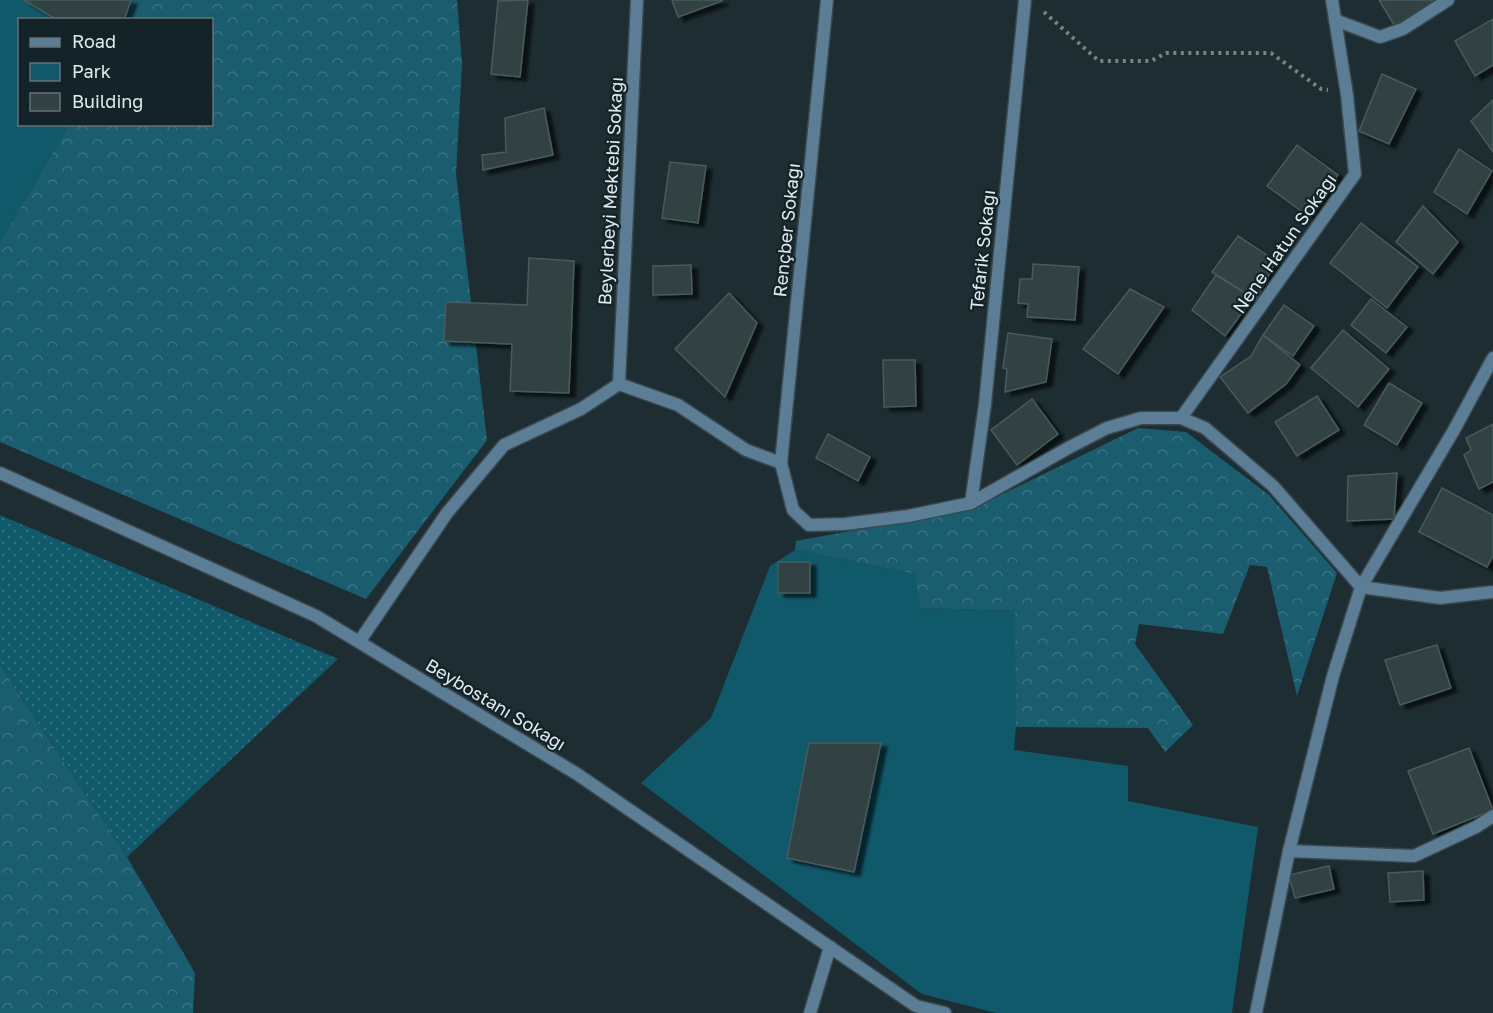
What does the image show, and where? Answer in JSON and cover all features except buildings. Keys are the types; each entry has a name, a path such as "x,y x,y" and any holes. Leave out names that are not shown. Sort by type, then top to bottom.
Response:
{"street":[{"name":"Beylerbeyi Mektebi Sokağı","path":"619,384 637,0"},
{"name":"Rençber Sokağı","path":"827,0 781,463 793,510 809,525 845,524 908,516 971,504"},
{"name":"Nene Hatun Sokağı","path":"1181,418 1355,174 1347,95 1332,0"},
{"path":"1335,20 1380,37 1404,30 1448,0"},
{"name":"Tefarik Sokağı","path":"971,504 985,404 1024,1"},
{"path":"1256,1013 1289,851 1333,676 1361,586 1454,430 1493,358"},
{"path":"359,642 447,513 504,446 581,409 619,384 678,405 746,450 781,463"},
{"path":"971,504 1107,428 1141,418 1181,418 1205,428 1273,486 1361,586 1440,597 1493,592"},
{"name":"Beybostanı Sokağı","path":"0,473 316,616 577,774 916,1006 945,1013"},
{"path":"1289,851 1414,856 1476,827 1493,816"},
{"path":"810,1013 830,947"}],"path":[{"path":"1024,1 1047,14 1099,61 1151,61 1166,53 1272,53 1321,89 1347,95"}],"green space":[{"path":"0,0 24,0 55,18 18,18 18,126 68,126 0,242"},
{"path":"131,0 457,0 462,64 456,174 487,440 366,599 0,442 0,242 68,126 213,126 213,18 124,18"},
{"path":"1138,428 1186,432 1269,495 1337,573 1297,696 1267,567 1250,565 1223,634 1139,624 1135,644 1193,725 1165,752 1148,728 1016,727 1015,611 920,608 915,574 795,550 796,541 974,508"},
{"path":"0,515 338,659 127,857 0,663"},
{"path":"795,550 915,574 921,608 1016,611 1014,750 1128,766 1128,801 1258,827 1232,1013 996,1013 922,994 641,783 711,718 770,566"},
{"path":"0,663 127,857 195,973 193,1013 0,1013"}]}
